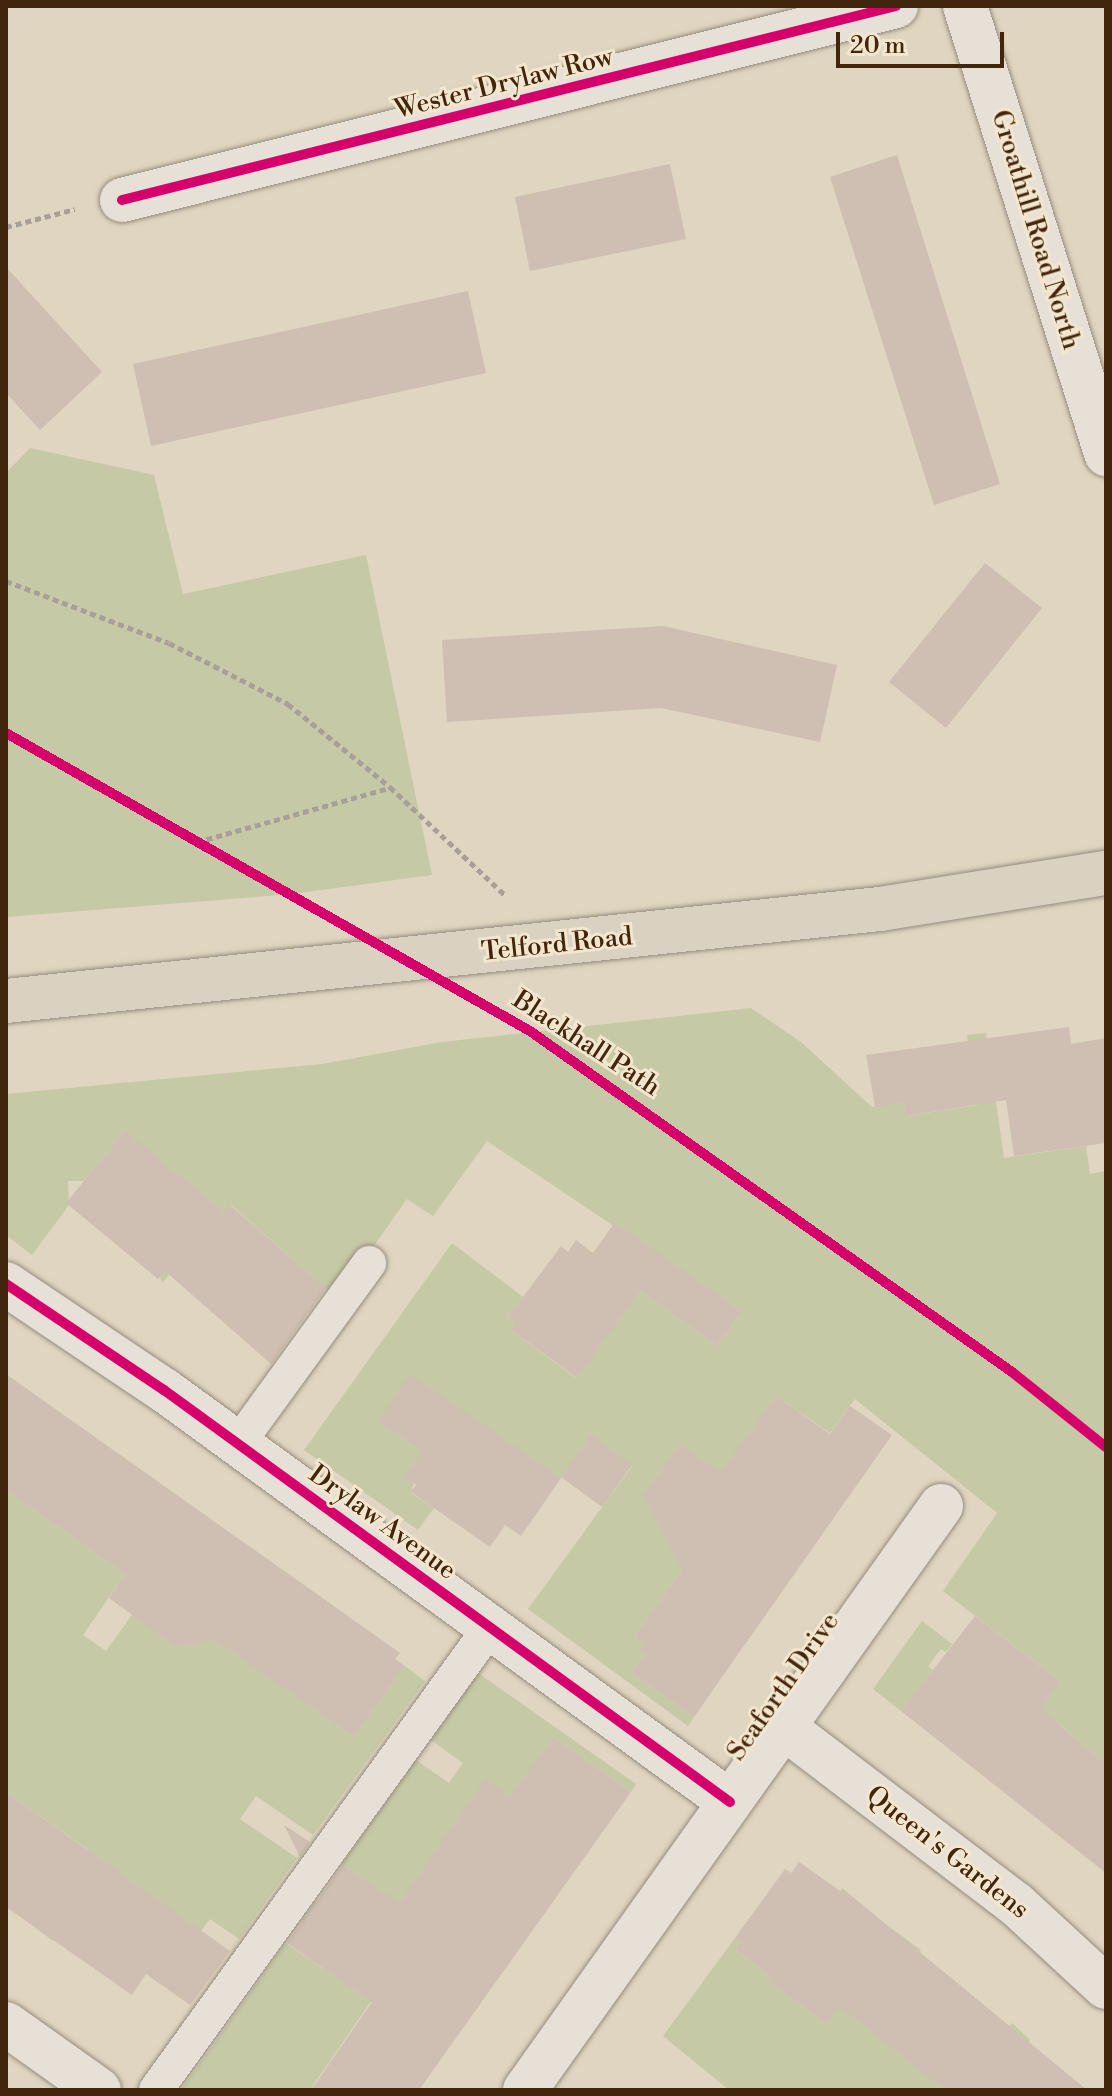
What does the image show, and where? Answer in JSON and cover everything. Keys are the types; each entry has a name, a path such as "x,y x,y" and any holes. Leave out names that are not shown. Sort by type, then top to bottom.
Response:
{"main road":[{"name":"Telford Road","path":"6,1001 559,946 880,909 1106,873"}],"street":[{"name":"Wester Drylaw Row","path":"122,200 896,6"},
{"name":"Groathill Road North","path":"965,6 1106,454"},
{"name":"Drylaw Avenue","path":"6,1284 237,1445 730,1802"},
{"name":"Seaforth Drive","path":"525,2090 941,1506"},
{"name":"Queen's Gardens","path":"782,1726 1017,1905 1106,1987"},
{"path":"6,2024 99,2090"}],"lane":[{"path":"237,1445 369,1263"},
{"path":"156,2090 489,1629"}],"path":[{"path":"6,227 122,200"},
{"path":"6,581 169,643 288,704 390,787 559,946"},
{"path":"197,842 390,787"},
{"path":"184,834 211,849"}],"green space":[{"path":"30,448 154,475 183,594 366,555 432,875 292,894 6,917 6,473"},
{"path":"751,1008 801,1042 872,1107 904,1102 907,1116 978,1105 967,1035 986,1033 1004,1158 1086,1146 1090,1174 1106,1171 1106,1764 1059,1724 1005,1787 1039,1711 1061,1682 943,1591 997,1513 855,1399 830,1433 776,1396 741,1487 680,1444 654,1480 682,1520 667,1541 687,1563 634,1637 643,1644 639,1651 645,1654 632,1673 694,1717 688,1726 528,1609 632,1466 591,1436 541,1505 378,1421 422,1451 411,1493 434,1508 418,1530 304,1450 452,1243 523,1297 508,1317 515,1323 511,1330 576,1378 641,1291 717,1346 742,1312 487,1141 433,1216 407,1199 337,1298 231,1205 162,1283 125,1131 84,1181 68,1181 69,1205 32,1255 6,1235 6,1094 322,1064 442,1042"},
{"path":"6,1490 125,1574 83,1635 106,1651 136,1609 199,1627 354,1737 405,1666 425,1681 313,1835 256,1796 240,1819 297,1858 239,1939 210,1919 201,1931 78,1905 53,1941 33,1926 87,1849 6,1792"},
{"path":"922,1621 952,1644 946,1652 941,1649 928,1666 933,1670 901,1711 873,1689"},
{"path":"478,1673 636,1784 631,1792 553,1737 310,2090 181,2090 286,1943 324,1969 340,1947 302,1920 315,1902 348,1926 375,1887 342,1864 416,1760 449,1783 463,1763 431,1740"},
{"path":"869,1912 921,1950 876,2005 890,2046 912,2063 983,2059 1012,2023 1030,2040 987,2090 729,2090 663,2036 735,1938 740,1943 736,1950 769,1975 766,1980 826,2023 856,1982"}],"building":[{"path":"897,155 1000,484 934,505 830,177"},
{"path":"670,164 686,239 530,271 515,197"},
{"path":"6,267 102,372 40,430 6,393"},
{"path":"468,291 486,373 151,446 133,364"},
{"path":"985,563 1042,608 946,728 889,682"},
{"path":"663,626 837,665 820,742 661,708 447,722 442,640"},
{"path":"1069,1027 1071,1044 1106,1038 1106,1143 1014,1156 1006,1100 906,1116 904,1102 875,1107 866,1055"},
{"path":"125,1131 224,1212 230,1205 326,1288 271,1364 165,1271 158,1279 66,1203"},
{"path":"615,1222 742,1312 717,1346 641,1291 577,1378 510,1329 515,1323 508,1317 561,1246 568,1252 576,1240 593,1253"},
{"path":"6,1374 400,1653 395,1659 405,1666 354,1737 216,1640 177,1647 109,1598 125,1574 6,1490"},
{"path":"410,1374 561,1478 521,1536 505,1525 490,1547 411,1492 416,1485 404,1477 422,1451 378,1421"},
{"path":"776,1396 830,1434 850,1406 892,1435 694,1717 632,1673 645,1654 639,1651 643,1644 634,1637 682,1570 643,1495 680,1444 721,1472"},
{"path":"591,1435 632,1465 602,1507 561,1477"},
{"path":"975,1616 1061,1682 1041,1709 1106,1764 1106,1873 901,1711"},
{"path":"553,1737 631,1792 419,2090 311,2090 372,2002 287,1943 343,1865 400,1903 485,1779 510,1797"},
{"path":"6,1792 230,1951 190,2005 146,1974 132,1995 6,1907"},
{"path":"284,1825 310,1842 300,1857"},
{"path":"799,1862 840,1891 842,1888 1087,2090 945,2090 839,2006 826,2023 766,1980 769,1975 735,1949 740,1943 735,1938 785,1869 791,1873"}],"cycle path":[{"path":"122,200 896,6"},
{"name":"Blackhall Path","path":"6,733 530,1031 1012,1372 1106,1447"},
{"path":"6,1284 164,1390 730,1802"}]}
